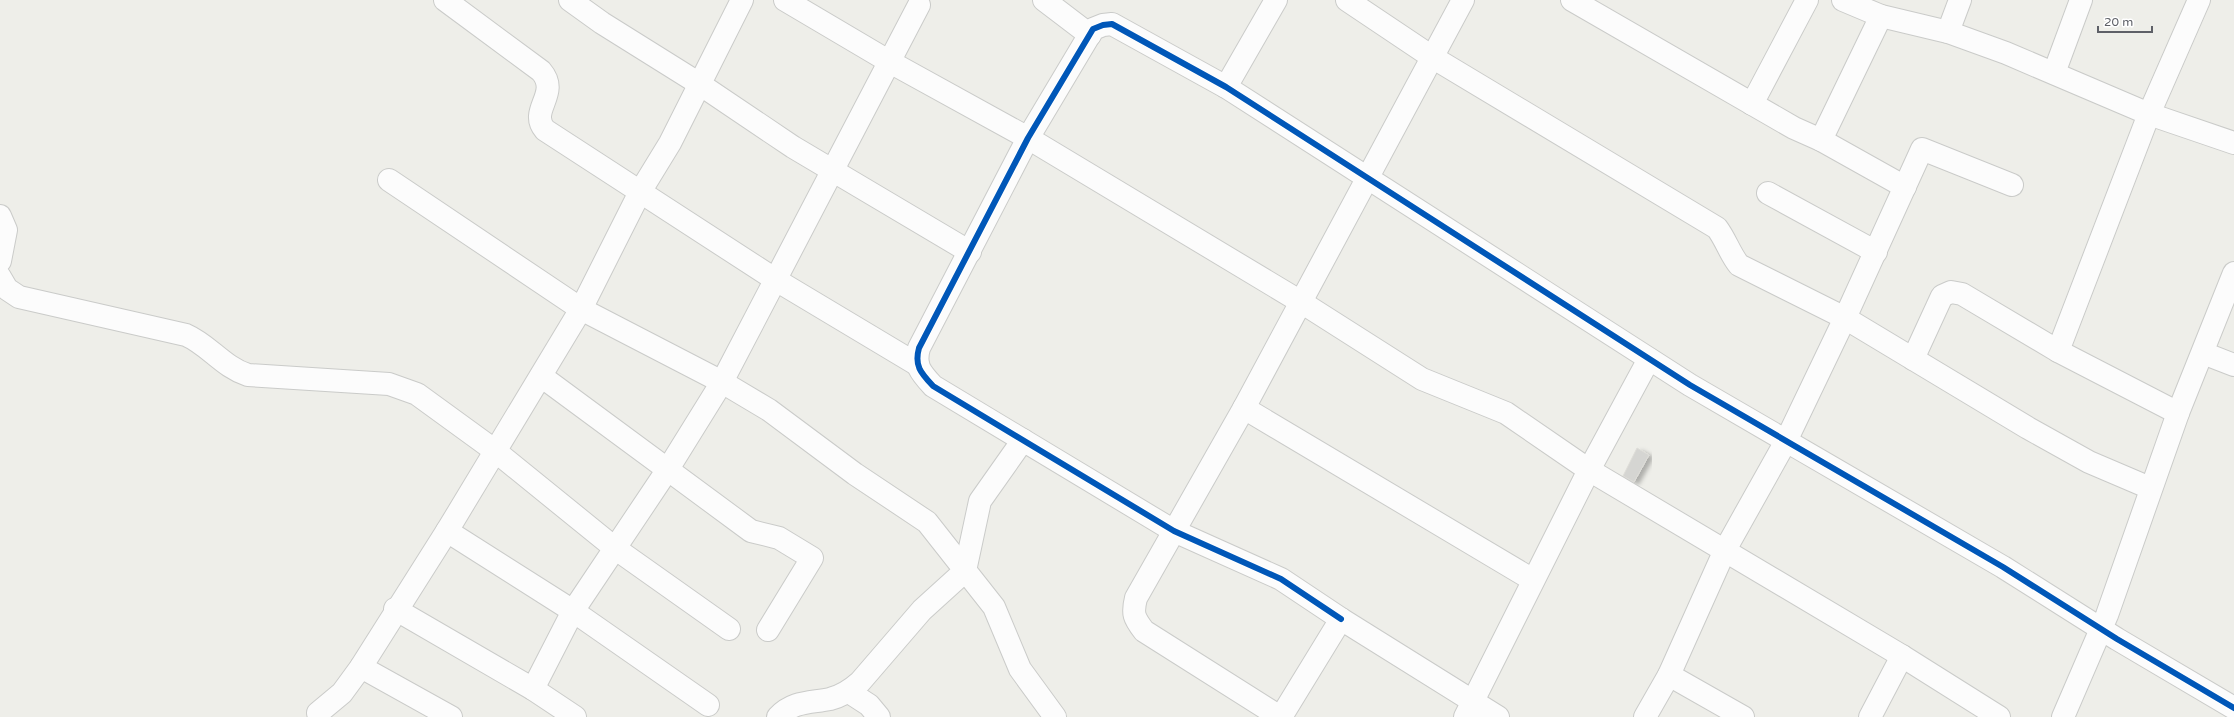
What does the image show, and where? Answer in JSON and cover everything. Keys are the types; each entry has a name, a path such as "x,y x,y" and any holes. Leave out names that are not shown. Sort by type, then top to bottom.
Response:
{"street":[{"path":"444,0 541,71 547,78 549,89 539,118 540,125 545,130 776,280 918,365"},
{"path":"570,0 602,23 698,83 793,147 970,252"},
{"path":"318,713 342,693 360,667 395,609 447,531 494,450 581,309 640,192 670,143 698,83 742,0"},
{"path":"786,0 890,62 1028,138 1301,302 1422,379 1506,413 1589,470 1902,656 1999,717"},
{"path":"1044,0 1090,35"},
{"path":"1226,87 1276,0"},
{"path":"1347,0 1432,57 1717,228 1724,238 1732,257 1740,265 1845,318 2028,428 2082,458 2150,488"},
{"path":"1341,619 1281,717 1144,631 1136,621 1133,611 1136,598 1244,408 1463,0"},
{"path":"1572,0 1752,104 1821,140 1905,187"},
{"path":"1752,104 1807,0"},
{"path":"1843,0 1881,16 1948,32 2054,73 2150,114 2234,143"},
{"path":"1948,32 1960,0"},
{"path":"2054,73 2081,0"},
{"path":"2058,351 2150,114 2199,0"},
{"path":"533,689 574,610 668,469 722,382 834,171 919,5"},
{"path":"1821,140 1881,16"},
{"path":"1498,717 1469,709 1341,619 1281,579 1174,531 933,386 919,371 916,359 918,348 970,252 1028,138 1093,29 1103,25 1112,24 1226,87 1649,359 1786,441 2003,567 2101,629 2234,708"},
{"path":"1645,717 1669,675 1725,550 1786,441 1876,252 1922,149 2012,185"},
{"path":"389,180 581,309 722,382 769,410 855,474 927,522 994,607 1020,669 1048,715"},
{"path":"1768,193 1876,252"},
{"path":"0,216 6,230 0,261"},
{"path":"2063,717 2101,629 2178,413 2234,273"},
{"path":"0,277 7,289 19,297 186,335 208,347 237,371 248,375 389,384 403,388 431,403 494,450 616,548 729,629"},
{"path":"1913,359 1942,296 1951,292 1962,294 2058,351 2178,413"},
{"path":"2203,353 2234,364"},
{"path":"1469,709 1589,470 1649,359"},
{"path":"541,376 751,531 779,538 812,558 768,630"},
{"path":"1244,408 1533,580"},
{"path":"778,717 791,706 803,702 831,699 848,692 860,682 922,610 965,571 980,501 1023,440"},
{"path":"447,531 574,610 708,705"},
{"path":"395,609 533,689 575,717"},
{"path":"1870,717 1902,656"},
{"path":"360,667 451,717"},
{"path":"1669,675 1743,717"},
{"path":"848,692 869,705 879,717"}],"building":[{"path":"1637,448 1649,455 1634,482 1623,476"}],"cycle path":[{"path":"1341,619 1281,579 1174,531 933,386 922,373 918,365 917,360 919,348 1028,138 1093,29 1103,25 1112,24 1226,87 1690,385 2003,567 2117,639 2234,708"}]}
